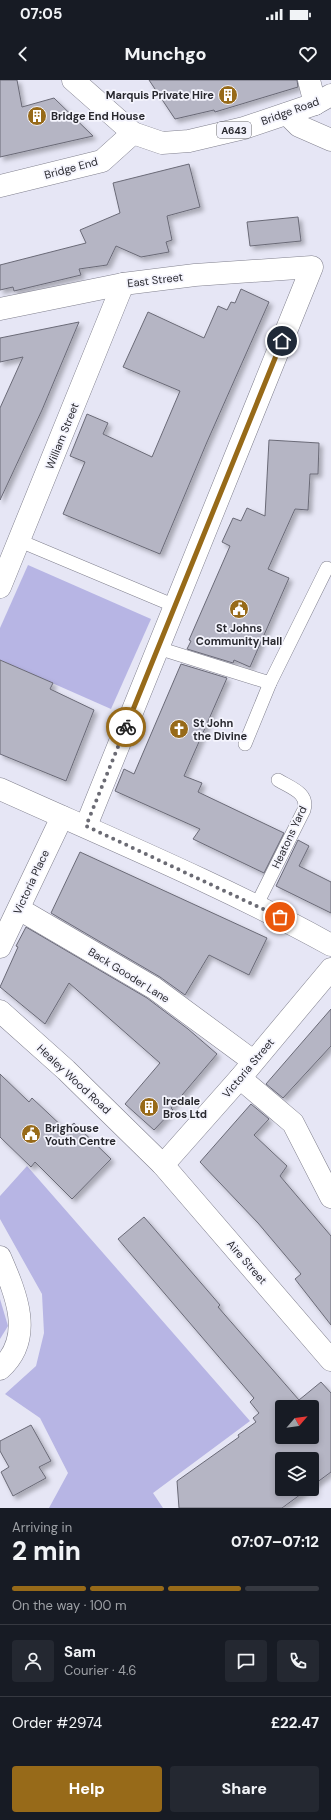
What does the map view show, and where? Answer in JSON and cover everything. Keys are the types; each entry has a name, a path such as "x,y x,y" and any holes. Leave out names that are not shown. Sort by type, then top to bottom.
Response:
{"street":[{"name":"A643","path":"73,80 133,133"},
{"path":"309,80 323,100"},
{"name":"Bridge Road","path":"133,133 162,144 190,141 244,128 323,100"},
{"path":"287,114 299,126 331,140"},
{"name":"Bridge End","path":"0,186 102,161 133,133"},
{"name":"East Street","path":"0,309 123,284 195,275 312,267 175,606"},
{"name":"William Street","path":"0,588 11,550 123,284"},
{"path":"86,826 175,606"},
{"path":"0,789 62,817 86,826 256,906 331,945"},
{"name":"Victoria Place","path":"0,947 62,817"},
{"name":"Back Gooder Lane","path":"19,909 154,988 253,1061"},
{"name":"Victoria Street","path":"163,1165 240,1078 331,969"},
{"name":"Healey Wood Road","path":"0,1011 66,1070 163,1165"},
{"path":"240,1078 293,1123 331,1198"},
{"name":"Aire Street","path":"163,1165 331,1360"},
{"path":"0,1257 10,1280 17,1304 21,1333 13,1355 0,1369"}],"lane":[{"path":"11,550 175,606"},
{"path":"245,744 270,683 326,568"},
{"path":"158,648 270,683"},
{"name":"Heatons Yard","path":"256,906 304,810 306,802 303,796 278,780"}],"shaded area":[{"path":"28,565 151,619 111,709 0,660 0,628"},
{"path":"27,1166 250,1421 153,1493 163,1508 49,1508 68,1473 40,1418 5,1394 36,1366 44,1333 42,1294 0,1219 0,1196"},
{"path":"0,1299 8,1326 0,1339"}],"building":[{"name":"Bridge End House","path":"0,80 17,80 22,107 54,98 93,136 0,157"},
{"path":"149,80 297,80 298,87 215,112 214,110 175,119"},
{"path":"189,164 200,207 167,216 172,240 166,242 169,252 141,257 116,246 107,265 79,269 81,275 14,291 13,287 0,290 0,265 86,243 80,230 120,213 113,183"},
{"path":"298,217 301,241 250,246 247,222"},
{"path":"241,289 269,302 207,442 160,554 63,514 85,462 70,456 87,414 108,423 103,434 152,457 180,391 123,367 148,312 204,338 218,306 227,310 231,302 235,303"},
{"path":"79,322 42,410 0,500 0,408 23,357 0,362 0,338"},
{"name":"St Johns Community Hall","path":"269,440 319,443 318,474 310,474 308,510 295,509 268,569 289,578 250,667 234,660 233,663 187,649 191,641 189,640 230,546 222,542 233,518 241,521 247,508 265,516"},
{"path":"0,660 53,683 50,689 94,710 66,781 0,754"},
{"name":"St John the Divine","path":"181,664 227,678 184,776 202,783 198,792 284,833 264,873 193,839 200,829 115,791 124,769 134,774"},
{"path":"298,840 309,846 299,866 331,882 331,913 276,886"},
{"path":"80,852 267,938 249,975 209,955 185,995 160,977 51,913"},
{"path":"26,927 147,998 188,1029 217,1054 171,1108 173,1110 154,1130 125,1104 160,1063 69,983 45,1024 0,987 18,947 16,946"},
{"path":"331,1009 331,1046 283,1098 266,1084"},
{"path":"0,1074 29,1102 32,1098 66,1130 74,1123 111,1159 72,1199 35,1162 31,1167 0,1137"},
{"path":"251,1104 269,1119 254,1135 287,1166 280,1176 331,1236 331,1325 295,1279 301,1274 258,1223 200,1162"},
{"path":"144,1217 220,1305 218,1307 299,1400 321,1382 331,1393 331,1472 319,1481 319,1452 275,1452 275,1496 298,1496 282,1508 179,1508 177,1481 239,1437 238,1435 256,1422 253,1418 259,1413 250,1402 254,1398 118,1239"},
{"path":"31,1425 51,1461 39,1467 46,1478 13,1496 1,1472 9,1467 0,1451 0,1441"}],"way so far":[{"path":"126,727 86,826 280,917"}],"place":[{"name":"Marquis Private Hire","path":"228,95"},
{"name":"Bridge End House","path":"37,116"},
{"name":"St Johns Community Hall","path":"239,609"},
{"name":"St John the Divine","path":"179,729"},
{"name":"Iredale Bros Ltd","path":"149,1107"},
{"name":"Brighouse Youth Centre","path":"31,1134"}],"route":[{"path":"126,727 282,341"}]}
